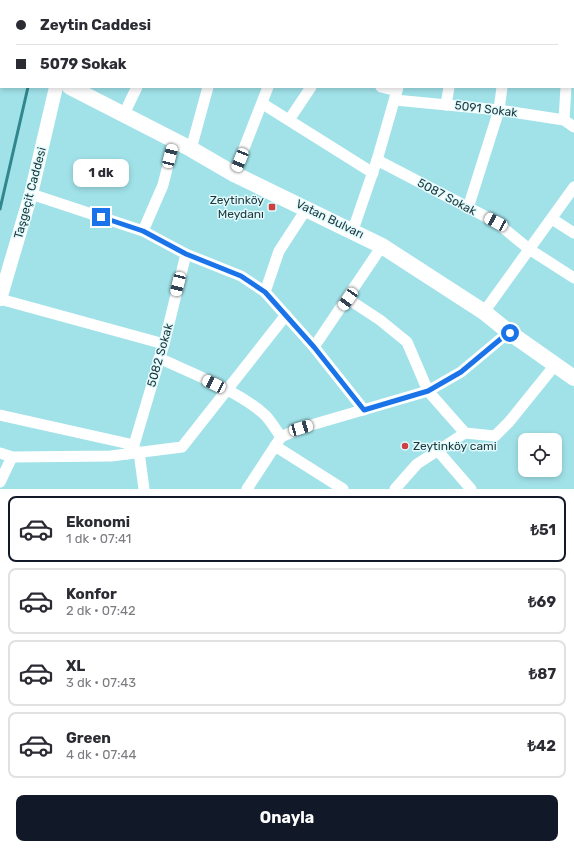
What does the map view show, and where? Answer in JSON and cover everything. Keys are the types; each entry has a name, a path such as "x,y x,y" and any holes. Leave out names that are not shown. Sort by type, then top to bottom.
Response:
{"main road":[{"name":"Vatan Bulvarı","path":"72,88 123,116 191,149 234,174 353,230 382,246 484,312 509,332 574,378"}],"street":[{"name":"Taşgeçit Caddesi","path":"0,299 31,194 56,88"},
{"path":"123,116 136,88"},
{"path":"191,149 208,88"},
{"path":"234,174 263,104 268,88"},
{"path":"289,120 310,88"},
{"name":"5091 Sokak","path":"383,88 397,93 446,104 564,120 574,127"},
{"path":"446,104 449,88"},
{"path":"468,208 499,110 502,88"},
{"path":"564,120 568,89"},
{"path":"353,230 377,160 397,93"},
{"path":"263,104 373,172"},
{"path":"143,231 162,185 174,141"},
{"name":"5087 Sokak","path":"377,160 496,222 529,249 574,278"},
{"path":"484,312 574,187"},
{"path":"31,194 143,231 186,254 241,276 265,292 314,347 364,410"},
{"path":"265,292 279,251 307,208"},
{"path":"552,219 574,233"},
{"path":"314,347 348,299 382,246"},
{"name":"5082 Sokak","path":"133,450 164,344 186,254"},
{"path":"0,299 164,344"},
{"path":"348,299 380,320 407,342 428,391 465,433"},
{"path":"0,453 12,457 182,447 228,391 286,315"},
{"path":"247,489 278,441 301,428 428,391 461,372 509,332"},
{"path":"159,358 228,391 254,406 266,416 278,441 342,489"},
{"path":"395,489 417,464 465,433 495,436 509,422 555,365"},
{"path":"0,415 133,450"},
{"path":"133,450 144,489"},
{"path":"438,451 471,489"},
{"path":"0,482 12,457"}],"waterway":[{"path":"0,209 28,88"}],"place":[{"name":"Zeytinköy Meydanı","path":"272,207"},
{"name":"Zeytinköy cami","path":"405,446"}],"route":[{"path":"101,217 143,231 186,254 241,276 265,292 314,347 364,410 428,391 461,372 509,332 510,333"}]}
